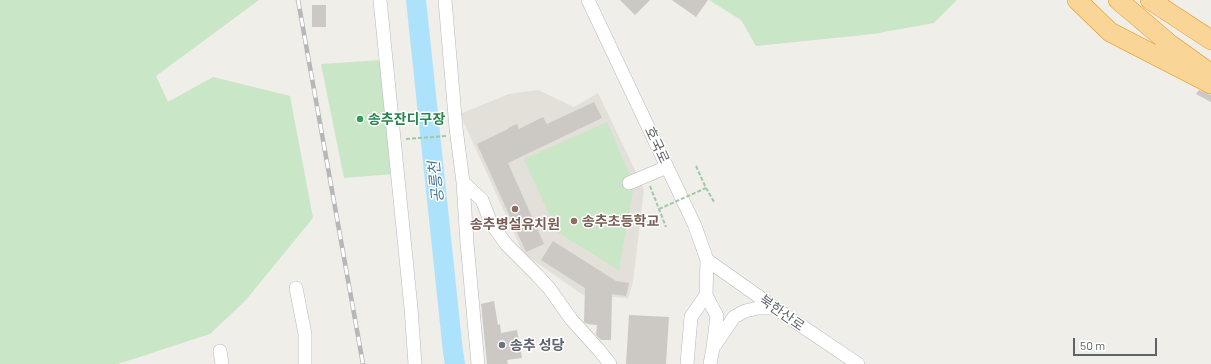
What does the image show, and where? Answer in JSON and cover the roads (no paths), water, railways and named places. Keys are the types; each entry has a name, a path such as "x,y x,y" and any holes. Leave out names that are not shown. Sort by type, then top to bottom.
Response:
{"highway":[{"path":"1077,0 1110,32 1211,84"},
{"path":"1118,0 1170,44 1211,73"},
{"path":"1150,0 1211,40"}],"street":[{"path":"380,0 411,308 415,364"},
{"path":"445,0 456,128 463,182 478,364"},
{"name":"호국로","path":"588,0 668,167 695,226 707,260 706,294 717,316 710,364"},
{"path":"629,183 668,167"},
{"path":"463,182 482,200 491,222 506,244 545,284 571,319 610,364"},
{"name":"북한산로","path":"707,260 858,364"},
{"path":"296,288 305,334 305,364"},
{"path":"686,364 691,317 706,294"},
{"path":"713,348 734,317 745,311 758,308 775,308"}],"waterway":[{"name":"공릉천","path":"416,0 455,364"}],"railway":[{"path":"298,0 363,364"}],"place":[{"name":"송추잔디구장","path":"360,119"},
{"name":"송추병설유치원","path":"515,209"},
{"name":"송추초등학교","path":"574,221"},
{"name":"송추 성당","path":"502,345"}]}
